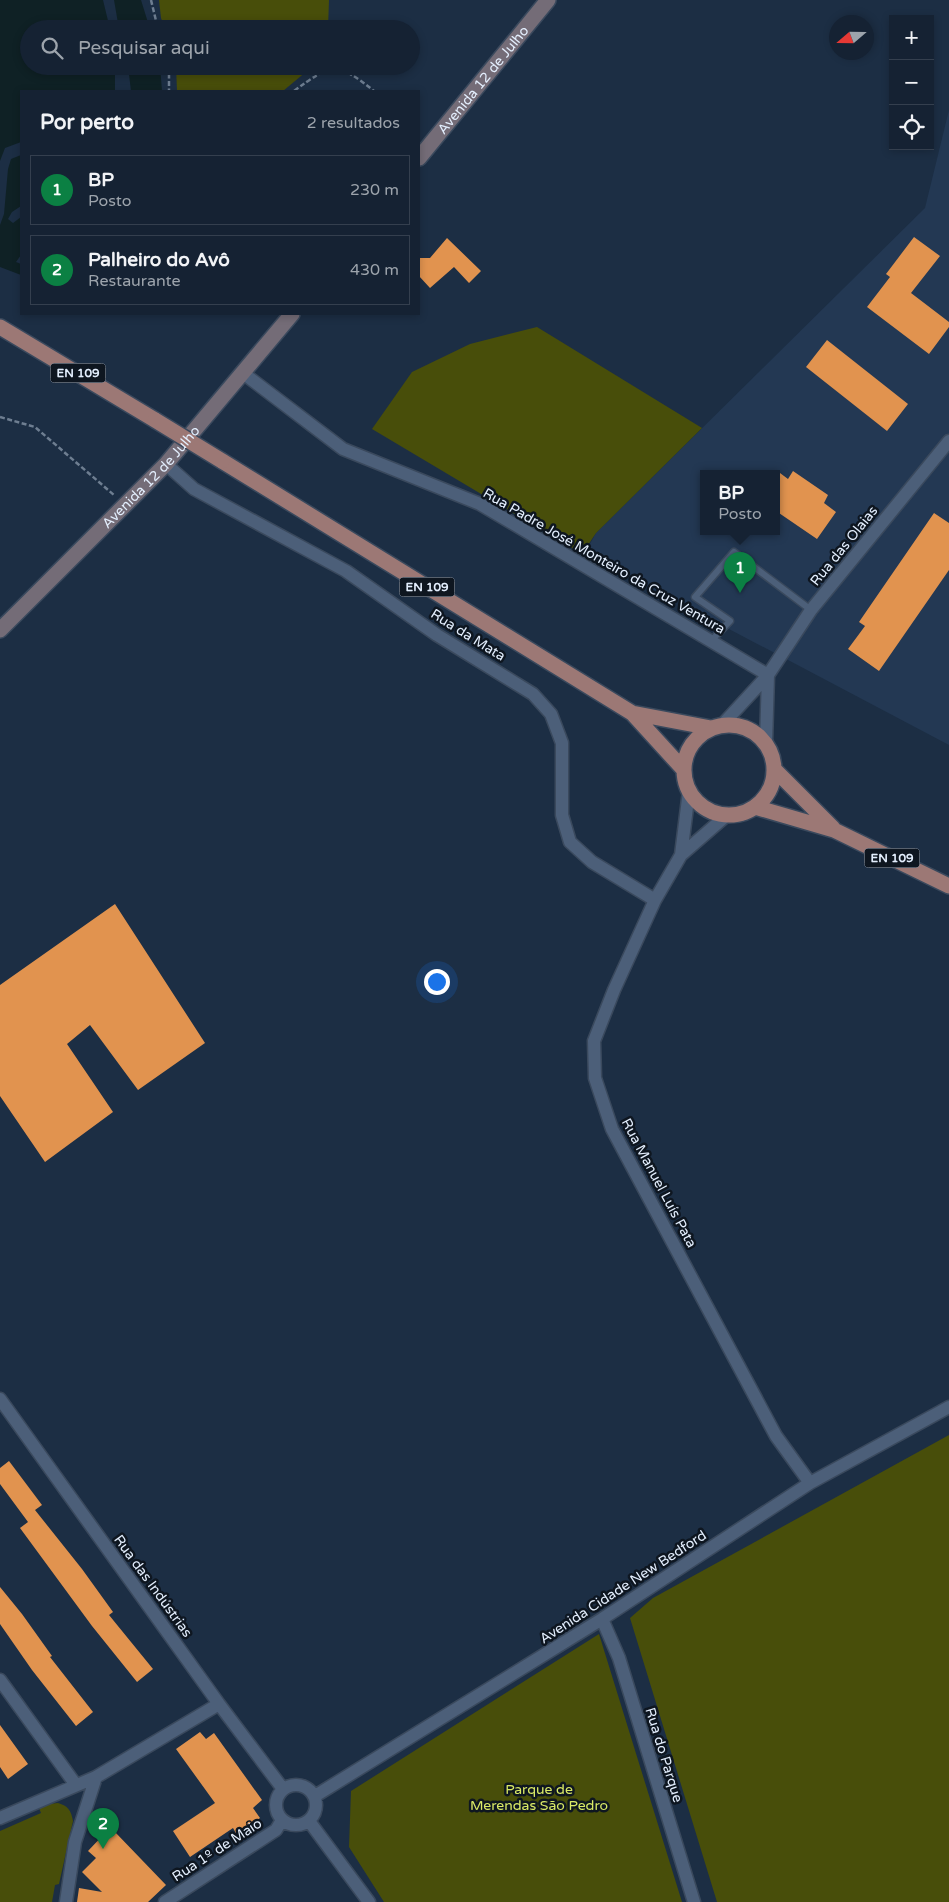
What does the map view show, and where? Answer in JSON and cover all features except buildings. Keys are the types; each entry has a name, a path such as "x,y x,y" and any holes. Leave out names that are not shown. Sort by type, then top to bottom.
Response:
{"main road":[{"name":"Avenida 12 de Julho","path":"420,157 548,0"},
{"name":"Avenida 12 de Julho","path":"0,630 166,464 291,315"},
{"name":"EN 109","path":"0,327 156,420 632,713"},
{"path":"632,713 716,727 734,725 746,728 757,734 766,743 772,755 774,769 772,784 765,797 755,807 742,813 727,815 712,812 698,803 689,791 684,770 686,757 691,745 700,735 716,727"},
{"path":"632,713 684,770"},
{"path":"774,769 834,830"},
{"path":"755,807 834,830"},
{"name":"EN 109","path":"834,830 949,886"}],"street":[{"name":"Rua Padre José Monteiro da Cruz Ventura","path":"243,374 343,450 480,504 768,675"},
{"name":"Rua das Olaias","path":"716,727 768,675 811,610 949,441"},
{"name":"Rua da Mata","path":"166,464 194,489 346,571 437,634 533,694 551,714 562,743 562,815 570,842 592,862 655,900"},
{"path":"766,743 768,675"},
{"path":"681,855 689,791"},
{"path":"681,855 727,815"},
{"name":"Rua Manuel Luís Pata","path":"681,855 655,900 614,990 594,1041 594,1078 612,1129 766,1418 776,1436 810,1483"},
{"name":"Rua das Indústrias","path":"0,1398 219,1704 283,1789"},
{"name":"Avenida Cidade New Bedford","path":"314,1796 602,1619 810,1483 949,1407"},
{"name":"Rua do Parque","path":"602,1619 619,1658 694,1902"},
{"path":"0,1680 76,1785"},
{"path":"0,1818 96,1777 219,1704"},
{"path":"66,1902 75,1842 96,1777"},
{"path":"300,1785 311,1791 314,1796 316,1809 309,1821 299,1826 293,1826 282,1820 276,1808 276,1801 283,1789 288,1786 300,1785"},
{"name":"Rua 1º de Maio","path":"165,1902 276,1830 282,1820"},
{"path":"309,1821 369,1902"}],"lane":[{"path":"711,641 730,621 695,597 734,552 811,610"}],"path":[{"path":"151,0 156,20"},
{"path":"169,75 169,90"},
{"path":"295,90 318,75"},
{"path":"350,75 372,90"},
{"path":"0,416 35,427 125,505"}],"shaded area":[{"path":"0,0 103,0 108,20 20,20 20,75 115,75 115,90 20,90 20,142 5,148 0,161"},
{"path":"114,0 141,0 147,20 117,20"},
{"path":"129,75 161,75 162,90 131,90"},
{"path":"949,110 949,745 585,553 596,533 925,208"},
{"path":"20,155 20,207 12,212 8,219 13,223 20,218 20,256 16,262 20,264 20,275 0,267 0,225 4,214 8,169 11,159"}],"green space":[{"path":"159,0 329,0 328,20 162,20"},
{"path":"176,75 302,75 284,90 177,90"},
{"path":"537,327 702,428 596,533 582,554 372,429 412,372 470,344"},
{"path":"949,1435 949,1902 717,1902 630,1618 653,1598"},
{"name":"Parque de Merendas São Pedro","path":"599,1634 682,1902 384,1902 349,1847 351,1791"},
{"path":"58,1803 68,1809 73,1821 59,1884 55,1885 52,1902 0,1902 0,1831 41,1813 39,1808 48,1804"}],"place":[{"name":"BP","path":"740,593"},
{"name":"Palheiro do Avô","path":"103,1849"}]}
